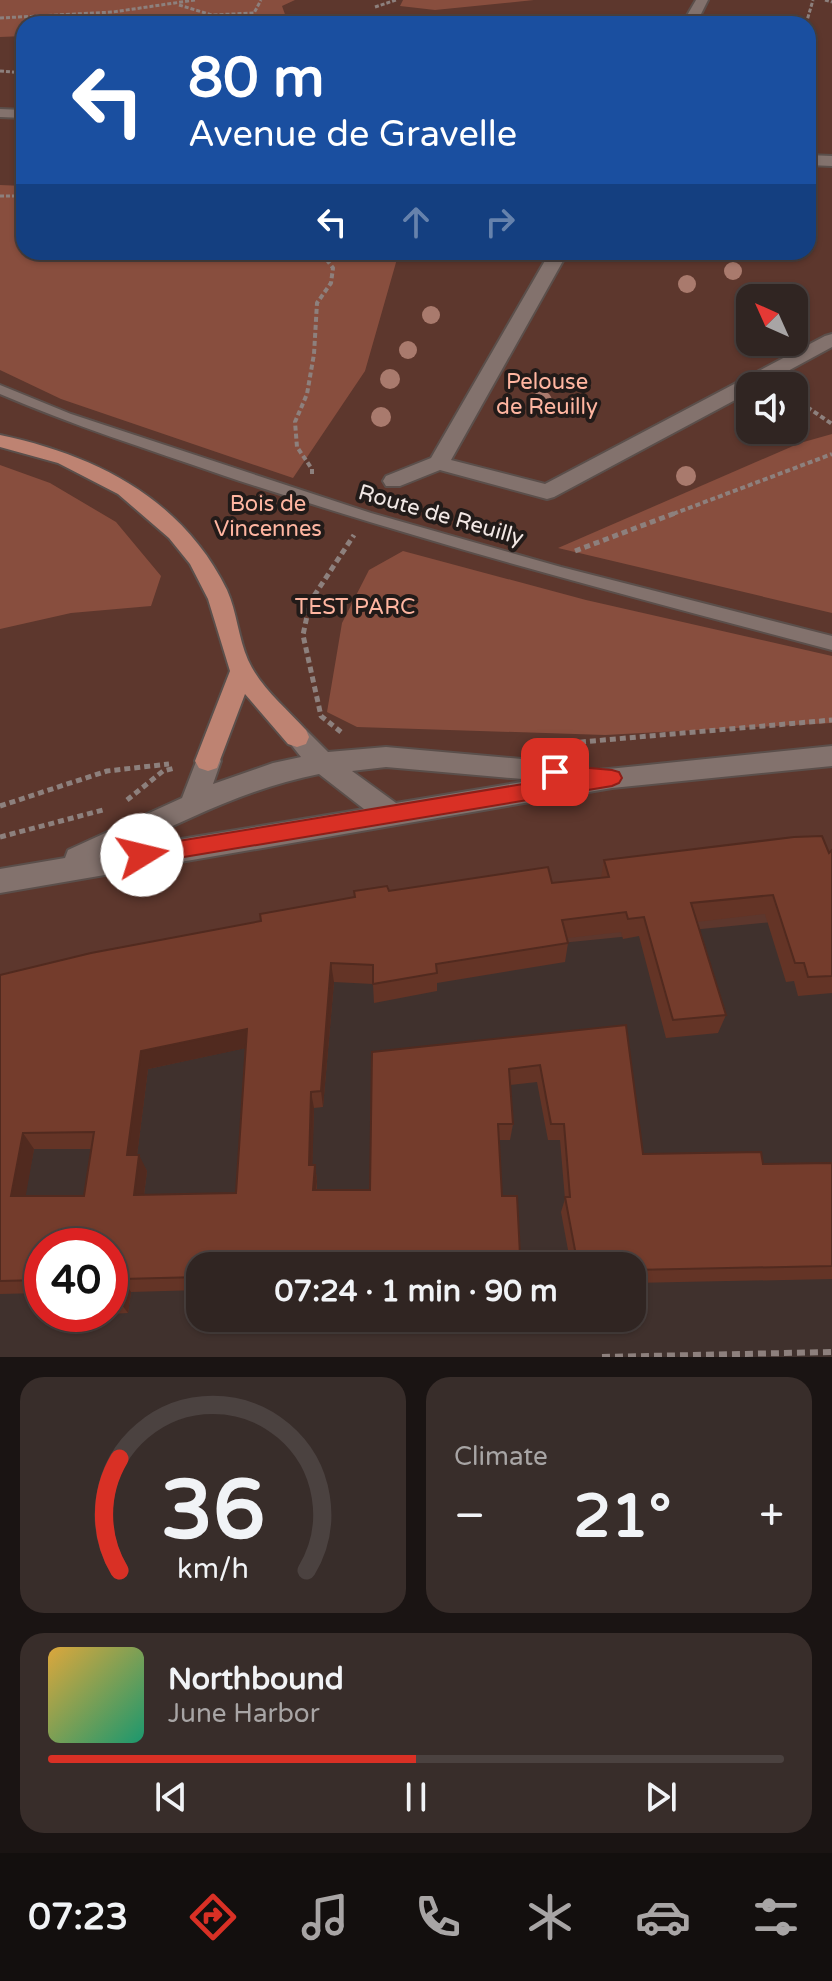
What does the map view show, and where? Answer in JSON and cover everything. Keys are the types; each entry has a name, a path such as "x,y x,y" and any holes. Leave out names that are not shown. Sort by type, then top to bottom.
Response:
{"highway":[{"path":"0,441 54,454 90,468 119,483 159,515 193,552 210,580 242,670 297,737"},
{"path":"208,761 242,670"}],"street":[{"path":"439,463 554,260"},
{"path":"393,481 439,463 547,492 832,340"},
{"path":"297,737 323,763 390,814"},
{"path":"0,881 612,778 832,756"},
{"path":"52,870 193,803 273,773 323,763 386,757 612,778"},
{"path":"193,803 208,761"}],"lane":[{"name":"Route de Reuilly","path":"0,389 66,417 365,517 561,573 832,643"}],"path":[{"path":"38,16 113,12 195,0"},
{"path":"176,3 212,15 254,13 261,0"},
{"path":"375,7 396,0"},
{"path":"825,0 832,2"},
{"path":"0,71 16,73"},
{"path":"0,79 6,72"},
{"path":"310,499 312,469 297,447 295,422 307,394 312,367 317,303 331,283 333,268 327,260"},
{"path":"808,408 832,424"},
{"path":"561,573 566,554 832,454"},
{"path":"321,716 303,635 310,602 365,517"},
{"path":"558,743 832,720"},
{"path":"334,727 341,733 356,733"},
{"path":"0,806 107,771 169,764"},
{"path":"118,804 130,799 163,771"},
{"path":"0,837 106,809"},
{"path":"602,1357 832,1352"}],"green space":[{"name":"Bois de Vincennes","path":"0,0 832,0 832,916 0,999"},
{"path":"0,0 295,0 282,6 286,16 16,16 16,36 0,37"},
{"path":"403,0 534,0 435,10 400,6"},
{"path":"0,185 16,186 16,260 397,260 365,371 293,478 61,399 0,370"},
{"path":"832,434 832,613 558,548 798,444 808,444 808,441"},
{"path":"0,465 50,483 116,522 161,576 151,606 71,613 0,629"},
{"name":"TEST PARC","path":"403,551 586,600 832,656 832,723 605,735 357,727 327,712 342,623 369,570"}],"building":[{"path":"822,836 829,853 832,850 832,976 808,977 804,963 795,963 773,895 691,903 726,1015 673,1020 644,917 628,919 626,912 562,920 568,943 436,964 437,973 373,984 373,965 331,963 321,1091 311,1092 309,1165 315,1165 313,1190 370,1190 372,1052 626,1025 643,1154 761,1152 763,1164 832,1163 832,1266 646,1270 646,1252 575,1252 565,1197 570,1197 564,1124 551,1124 540,1065 509,1069 513,1124 498,1124 502,1196 517,1196 520,1252 186,1252 186,1277 128,1279 128,1228 24,1228 24,1280 0,1281 0,975 91,953 261,921 260,914 355,897 354,891 387,886 389,891 548,867 552,883 609,877 604,860","holes":["247,1029 236,1193 134,1195 139,1155 127,1155 141,1051","94,1132 84,1196 11,1196 23,1133"]}],"route":[{"path":"142,855 612,778 555,772"}],"park label":[{"name":"Pelouse de Reuilly","path":"547,394"}]}
